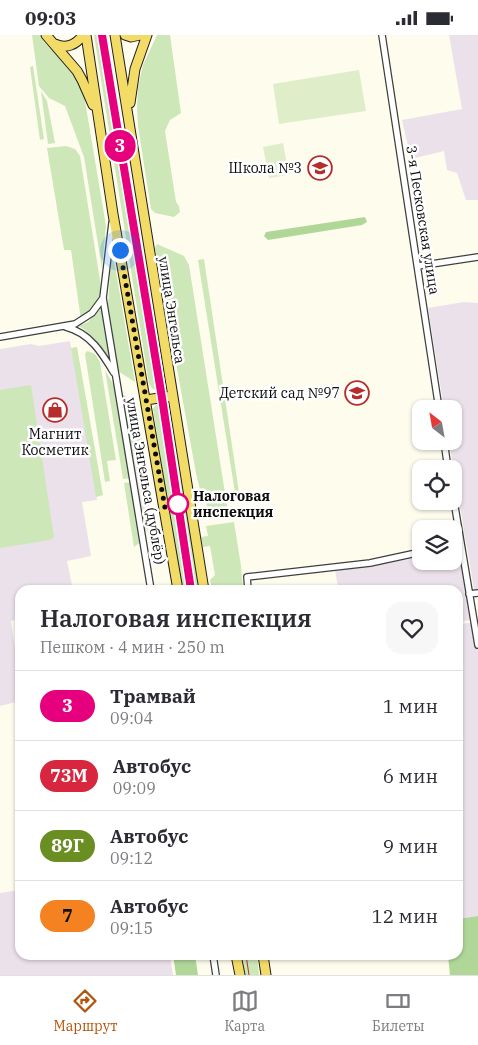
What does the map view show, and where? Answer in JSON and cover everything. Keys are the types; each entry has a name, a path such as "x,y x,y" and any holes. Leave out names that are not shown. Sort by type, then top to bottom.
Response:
{"main road":[{"path":"46,35 82,80 99,126"},
{"path":"55,44 63,47 71,45 84,35"},
{"path":"84,35 177,585"},
{"name":"улица Энгельса","path":"115,35 203,585"},
{"path":"124,35 131,37 140,35"},
{"path":"129,118 135,69 147,35"},
{"path":"146,400 172,396"},
{"path":"237,960 240,975"},
{"path":"264,960 266,975"}],"street":[{"name":"3-я Песковская улица","path":"382,35 438,400"},
{"name":"улица Энгельса (дублёр)","path":"113,214 103,298 151,585"},
{"path":"418,266 478,257"},
{"path":"0,337 75,324 87,317 103,298"},
{"path":"64,327 74,329 86,337 99,350 116,375"},
{"path":"462,553 478,645"},
{"path":"248,585 247,577 370,563 412,555"},
{"path":"469,594 478,593"},
{"path":"213,960 216,975"}],"shaded area":[{"path":"449,35 478,35 478,200 466,200 457,173 447,170 444,151 411,159 402,120 462,109"},
{"path":"464,302 478,303 478,594 475,595 461,510 462,460 452,460 451,450 462,450 462,400 443,400 428,308"},
{"path":"70,341 97,500 82,502 91,556 67,561 72,585 15,585 15,620 11,621 15,648 15,702 0,706 0,349 31,344 39,346"},
{"path":"141,456 147,494 143,495 145,504 149,504 158,528 143,532 132,458"},
{"path":"412,559 412,570 462,570 470,620 463,621 463,585 338,585 335,570"},
{"path":"474,622 478,645 478,916 463,918 463,624"},
{"path":"15,891 15,960 171,960 173,975 0,975 0,893"}],"green space":[{"path":"32,35 40,35 47,45 69,66 84,95 106,226 102,269 84,157 65,106 49,98 39,86"},
{"path":"94,35 107,35 163,382 161,387 157,389 153,389 149,384"},
{"path":"157,35 170,35 181,113 170,120 165,131 176,202 180,212 174,217 155,213 151,209 138,126 138,87 143,65"},
{"path":"33,66 44,139 40,140 30,67"},
{"path":"359,70 366,111 279,124 273,84"},
{"path":"41,91 47,101 55,143 48,144"},
{"path":"283,143 289,175 269,178 263,147"},
{"path":"66,146 75,149 80,156 100,280 99,298 81,320 71,250 64,250 47,148"},
{"path":"365,217 367,222 362,225 268,240 264,236 266,232"},
{"path":"157,244 184,256 189,265 228,512 209,518 205,495 201,494 196,473 155,248"},
{"path":"112,249 135,382 118,371 108,304"},
{"path":"204,259 240,499 236,499 198,260"},
{"path":"102,307 110,361 85,330 79,326 88,322"},
{"path":"77,347 103,495 96,497 71,348"},
{"path":"87,351 95,354 100,362 116,460 107,461 110,481 105,482 85,354"},
{"path":"105,370 116,389 131,478 123,479"},
{"path":"31,385 54,537 50,540 0,548 0,390"},
{"path":"121,393 137,405 142,435 141,455 131,457"},
{"path":"164,404 167,408 200,585 180,585 153,409 156,405"},
{"path":"132,482 142,541 134,547 124,483"},
{"path":"234,522 243,585 211,585 210,580 215,575 210,546 203,547 201,537 208,536 206,526"},
{"path":"478,916 478,975 450,975 448,960 463,960 463,918"},
{"path":"174,960 196,960 198,975 176,975"},
{"path":"241,960 258,960 259,975 244,975"}],"tram line":[{"path":"98,35 159,398 187,585"},
{"name":"3","path":"102,35 162,398 190,585"},
{"path":"247,960 249,975"}],"place":[{"name":"Школа №3","path":"320,168"},
{"name":"Детский сад №97","path":"357,393"},
{"name":"Магнит Косметик","path":"55,410"},
{"name":"Налоговая инспекция","path":"178,504"}],"route":[{"path":"120,250 165,508 178,504"}]}
